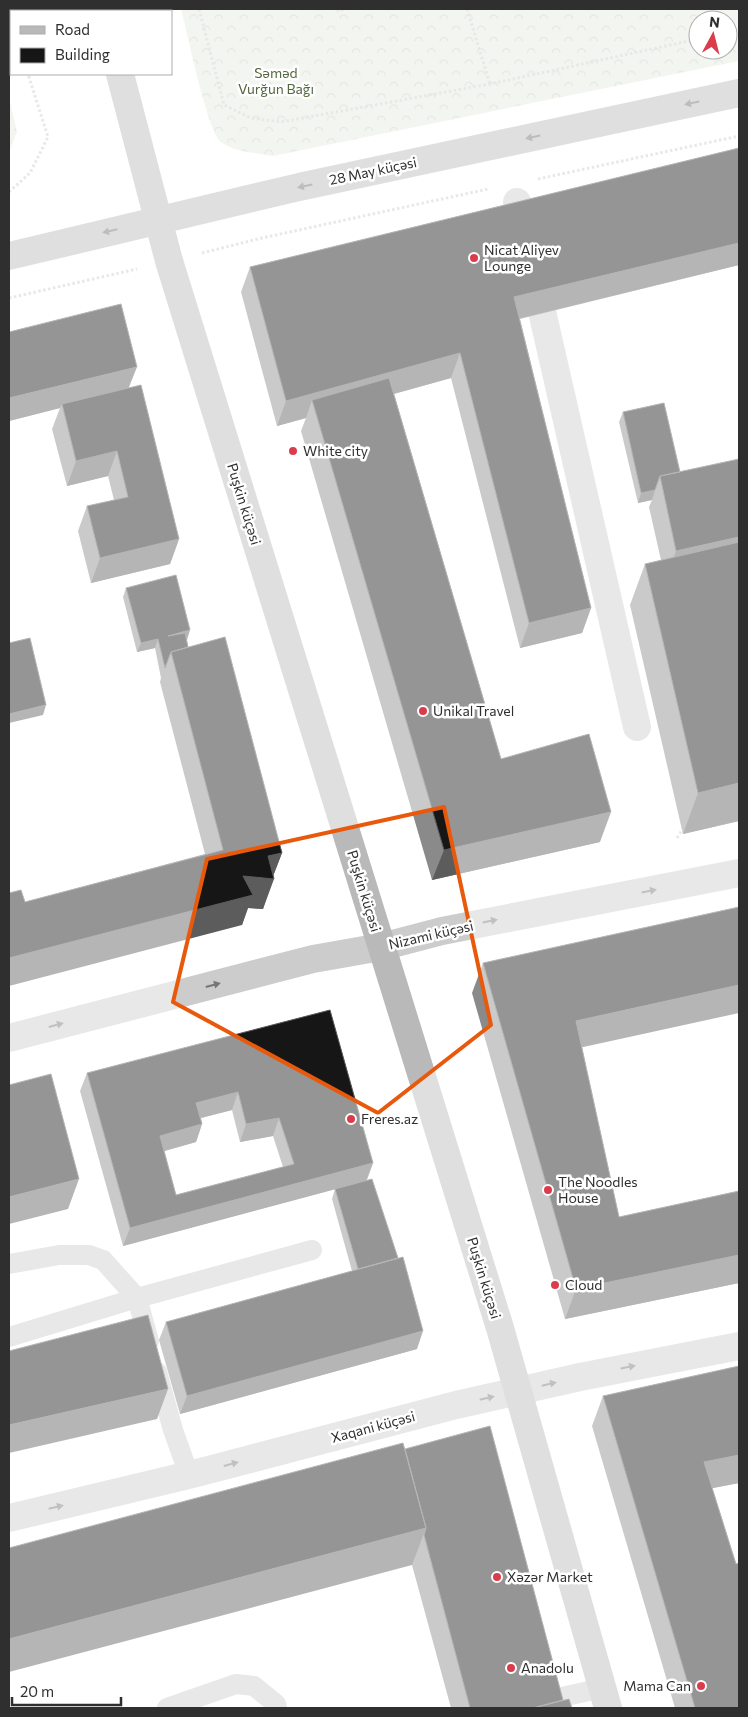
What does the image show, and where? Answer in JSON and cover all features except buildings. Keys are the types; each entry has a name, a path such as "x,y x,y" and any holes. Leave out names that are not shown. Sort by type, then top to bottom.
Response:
{"main road":[{"name":"Puşkin küçəsi","path":"120,75 168,261 497,1318 605,1698"},
{"name":"28 May küçəsi","path":"9,256 299,187 739,93"}],"street":[{"path":"506,195 637,727"},
{"name":"Nizami küçəsi","path":"9,1038 313,959 381,947 442,931 739,873"},
{"name":"Xaqani küçəsi","path":"9,1518 189,1475 456,1405 580,1376 739,1346"}],"lane":[{"path":"9,1337 137,1298 312,1250"},
{"path":"9,1264 59,1256 89,1255 102,1260 137,1298 174,1430 189,1475"},
{"path":"167,1708 236,1684 254,1686 276,1704 277,1708"},
{"path":"544,1701 605,1698"}],"path":[{"path":"199,9 224,105 251,118 281,122 490,84 688,42"},
{"path":"338,9 338,11 346,9"},
{"path":"466,9 490,84"},
{"path":"9,192 30,174 48,138 28,75"},
{"path":"535,179 739,136"},
{"path":"9,298 118,274 262,238 506,195"},
{"path":"677,838 685,825"}],"highlighted area":[{"path":"444,807 491,1025 378,1113 173,1002 207,859"}],"green space":[{"name":"Səməd Vurğun Bağı","path":"181,9 739,9 739,61 273,156 246,152 221,142 210,120"},
{"path":"9,97 17,132 9,152"}],"place":[{"name":"Nicat Aliyev Lounge","path":"474,258"},
{"name":"White city","path":"293,451"},
{"name":"Unikal Travel","path":"423,711"},
{"name":"Freres.az","path":"351,1119"},
{"name":"The Noodles House","path":"548,1190"},
{"name":"Cloud","path":"555,1285"},
{"name":"Xəzər Market","path":"497,1577"},
{"name":"Anadolu","path":"511,1668"},
{"name":"Mama Can","path":"701,1686"}]}
